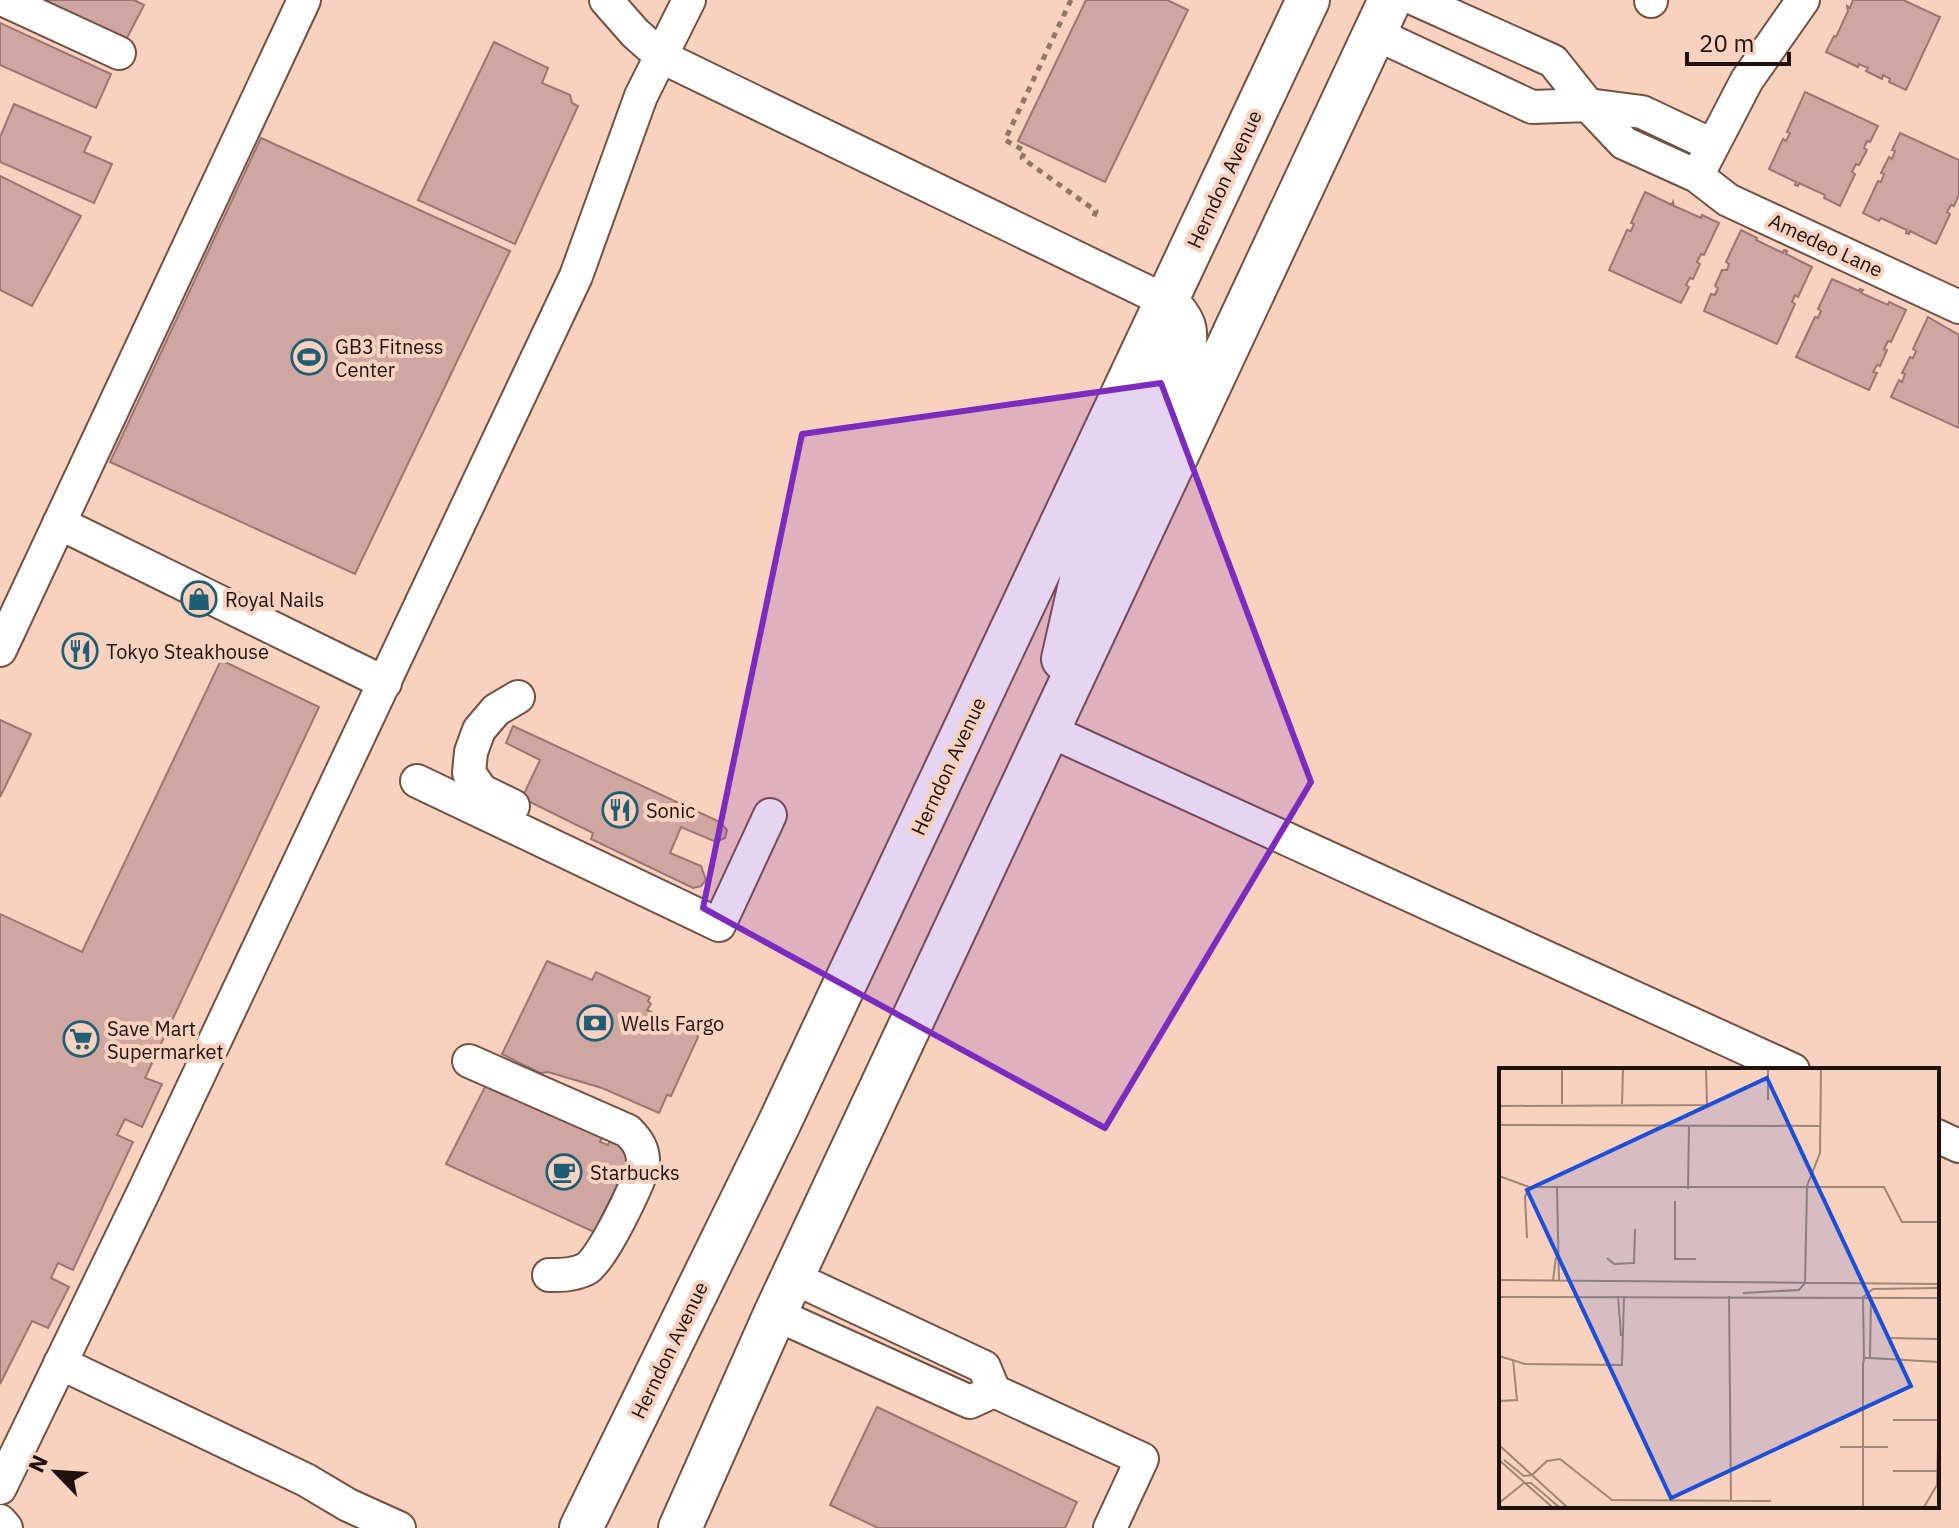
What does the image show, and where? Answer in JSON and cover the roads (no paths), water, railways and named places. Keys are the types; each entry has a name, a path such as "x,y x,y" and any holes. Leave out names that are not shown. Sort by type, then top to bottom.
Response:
{"main road":[{"name":"Herndon Avenue","path":"581,1528 778,1126 1308,0"},
{"path":"680,1528 1375,11"},
{"path":"1048,730 1085,562 1184,353 1184,322 1166,301"}],"street":[{"path":"4,0 119,53"},
{"path":"0,650 304,0"},
{"path":"606,0 635,33 662,57 1166,301"},
{"path":"0,1488 576,276 641,96 689,0"},
{"name":"Amedeo Lane","path":"1417,0 1553,61 1624,143 1697,176 1728,200 1959,307"},
{"path":"1697,176 1747,80 1803,0"},
{"path":"1375,11 1532,107 1588,105 1642,112 1712,145"},
{"path":"59,523 385,683"},
{"path":"518,697 496,710 479,730 469,773 482,791 706,898 723,891 743,874"},
{"path":"1048,730 1789,1068"},
{"path":"417,781 719,925 770,815"},
{"path":"469,1061 628,1131 641,1147 642,1168 599,1256 586,1269 567,1275 549,1275"},
{"path":"1939,1137 1959,1146"},
{"path":"784,1296 970,1402 994,1391 1142,1459 1110,1528"},
{"path":"60,1363 306,1480 348,1505 399,1528"},
{"path":"0,1521 6,1528"}],"place":[{"name":"GB3 Fitness Center","path":"309,357"},
{"name":"Royal Nails","path":"199,599"},
{"name":"Tokyo Steakhouse","path":"80,651"},
{"name":"Sonic","path":"620,810"},
{"name":"Wells Fargo","path":"595,1023"},
{"name":"Save Mart Supermarket","path":"81,1039"},
{"name":"Starbucks","path":"564,1172"}]}
